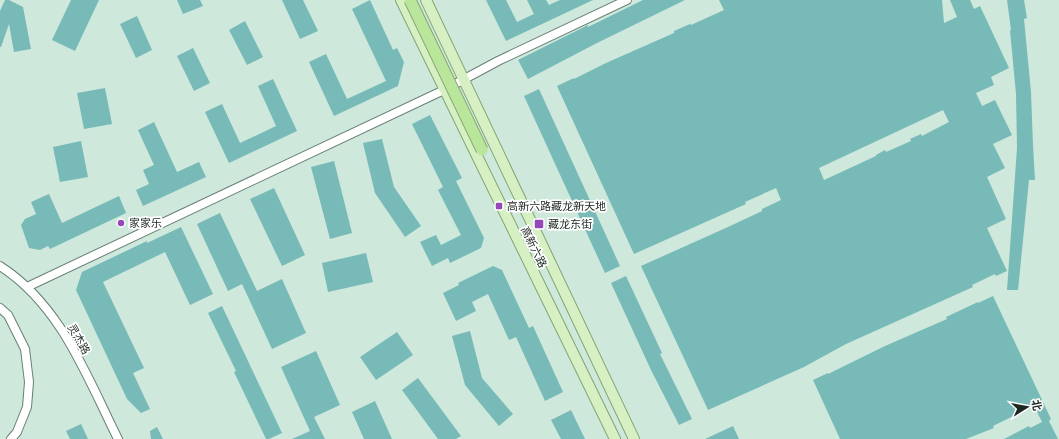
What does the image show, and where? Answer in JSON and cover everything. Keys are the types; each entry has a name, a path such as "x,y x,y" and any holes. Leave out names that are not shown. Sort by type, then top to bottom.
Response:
{"highway":[{"path":"410,0 482,150"}],"main road":[{"name":"高新六路","path":"401,0 615,439"},
{"name":"高新六路","path":"426,0 465,79 634,439"}],"street":[{"path":"27,287 444,90 498,61 627,0"},
{"name":"灵杰路","path":"0,266 27,287 51,315 72,346 118,439"},
{"path":"0,308 8,314 25,349 29,382 27,407 17,432 11,439"}],"building":[{"path":"5,0 9,0 23,7 31,49 14,52 9,24 0,47 0,11"},
{"path":"71,0 99,0 75,51 52,40"},
{"path":"177,0 200,0 203,6 183,14"},
{"path":"282,0 303,0 318,31 300,39"},
{"path":"370,0 393,50 397,48 404,62 398,86 334,116 309,62 326,54 347,99 386,81 352,9"},
{"path":"486,0 506,0 517,22 534,14 527,0 546,0 549,5 560,0 593,0 506,41"},
{"path":"643,0 685,0 528,79 518,60 588,25 588,27"},
{"path":"719,0 942,0 944,23 957,17 950,0 970,0 974,9 980,6 1009,68 991,77 994,85 976,93 982,106 995,100 1012,135 993,144 1005,168 987,177 1006,219 987,228 1007,271 996,276 995,274 972,285 973,287 846,344 804,367 708,410 641,266 762,211 762,209 781,200 776,188 745,202 746,204 634,254 557,86 674,33 674,31 724,10","holes":["943,110 949,122 922,136 921,134 910,139 911,141 886,152 885,150 876,156 824,180 819,168"]},
{"path":"1007,0 1024,0 1027,18 1024,19 1031,92 1035,180 1029,180 1018,290 1007,290 1017,148 1016,94"},
{"path":"137,16 152,50 136,58 120,24"},
{"path":"245,21 263,57 247,65 229,30"},
{"path":"193,48 210,83 194,91 177,56"},
{"path":"273,79 297,131 229,163 205,112 222,104 240,143 276,126 258,86"},
{"path":"105,88 112,124 84,129 77,93"},
{"path":"539,89 620,266 605,273 524,96"},
{"path":"430,115 462,178 456,181 484,238 481,248 450,263 448,258 432,266 420,242 436,235 441,245 461,235 438,190 443,187 412,124"},
{"path":"154,122 177,172 199,162 206,177 143,206 136,190 149,184 143,170 154,165 138,130"},
{"path":"382,139 394,187 421,226 405,237 375,193 363,143"},
{"path":"81,141 88,177 60,182 53,147"},
{"path":"334,161 352,233 330,239 311,167"},
{"path":"274,188 305,255 282,266 250,199"},
{"path":"49,194 62,223 119,196 126,213 50,249 48,246 40,250 29,248 21,225 25,219 36,214 31,202"},
{"path":"220,213 257,291 282,279 306,333 272,349 242,284 228,291 197,224"},
{"path":"181,227 213,294 190,305 165,252 103,282 144,368 133,373 150,409 141,413 127,399 76,290 82,272 147,241 147,243"},
{"path":"366,253 373,282 328,292 322,263"},
{"path":"493,266 502,270 529,328 533,326 563,392 545,401 516,337 509,340 488,294 472,302 476,311 456,321 443,293 459,285 458,283"},
{"path":"626,276 662,353 660,354 692,419 679,425 651,370 611,283"},
{"path":"993,296 1051,419 1049,421 1058,439 1004,439 1029,426 1030,428 1042,422 1034,406 993,426 994,428 966,439 840,439 813,380 947,319 946,317"},
{"path":"222,306 282,433 269,439 266,439 208,313"},
{"path":"470,331 482,378 513,414 499,426 465,385 452,336"},
{"path":"397,332 413,355 376,380 360,357"},
{"path":"316,351 340,405 314,417 325,439 292,439 310,431 281,367"},
{"path":"418,378 461,436 456,439 438,439 402,390"},
{"path":"375,401 392,439 364,439 352,412"},
{"path":"571,410 585,439 561,439 551,420"},
{"path":"81,424 88,439 70,439 66,431"},
{"path":"733,426 739,439 705,439"},
{"path":"157,427 163,439 151,439 150,431"}],"place":[{"name":"高新六路藏龙新天地","path":"499,206"},
{"name":"家家乐","path":"121,223"},
{"name":"藏龙东街","path":"539,224"}]}
